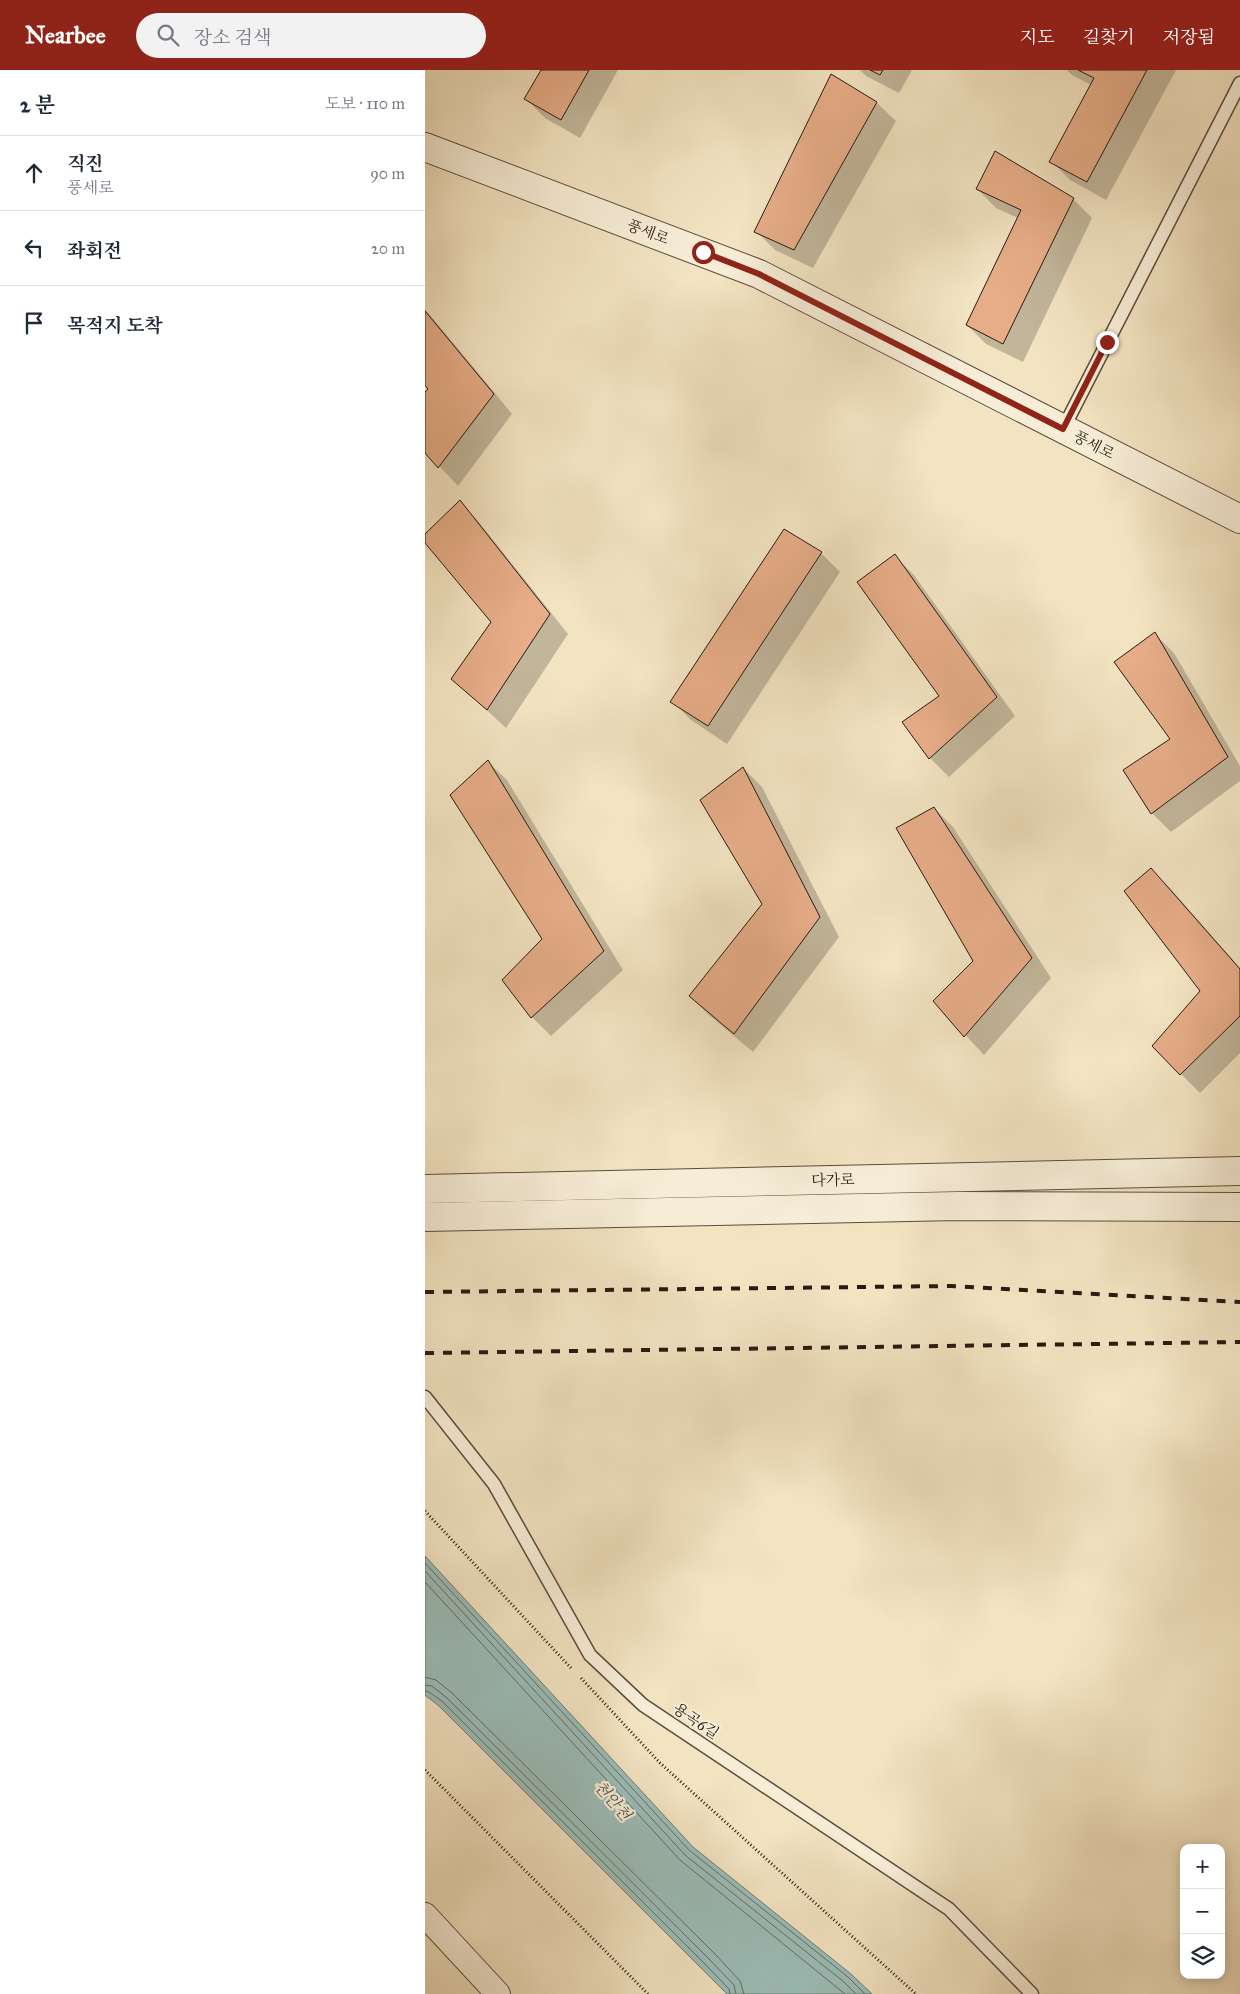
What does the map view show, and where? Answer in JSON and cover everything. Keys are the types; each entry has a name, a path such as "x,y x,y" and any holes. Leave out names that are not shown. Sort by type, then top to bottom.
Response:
{"street":[{"name":"풍세로","path":"425,146 759,274 1240,519"},
{"name":"다가로","path":"425,1190 1240,1171"},
{"name":"다가로","path":"425,1218 958,1206 1240,1207"},
{"path":"425,1915 498,1994"}],"lane":[{"path":"1063,429 1240,83"},
{"name":"용곡6길","path":"425,1397 495,1484 590,1655 643,1705 949,1910 1032,1994"}],"path":[{"path":"425,1511 572,1669"},
{"path":"579,1676 659,1763 916,1994"},
{"path":"425,1770 648,1994"}],"water":[{"name":"천안천","path":"425,1556 693,1847 851,1974 872,1994 727,1994 439,1706 425,1695"}],"building":[{"path":"541,70 589,70 561,120 524,99"},
{"path":"870,70 883,70 880,75"},
{"path":"1078,70 1147,70 1087,182 1049,162 1094,78"},
{"path":"831,74 877,102 794,250 754,232"},
{"path":"995,151 1074,198 1003,344 966,325 1021,210 976,189"},
{"path":"425,311 494,394 438,468 425,453 425,392 428,389 425,385"},
{"path":"460,500 550,614 487,710 451,679 491,622 425,543 425,534"},
{"path":"784,529 822,552 708,726 670,702"},
{"path":"895,554 997,697 929,759 902,722 939,696 857,582"},
{"path":"1155,632 1228,757 1151,814 1123,770 1170,739 1114,662"},
{"path":"488,760 604,951 531,1018 502,980 542,939 450,795"},
{"path":"743,767 820,917 734,1034 689,996 762,904 700,800"},
{"path":"934,807 1032,958 964,1037 933,1001 973,961 896,828"},
{"path":"1151,868 1240,969 1240,1016 1180,1075 1152,1046 1200,991 1124,891"}],"railway":[{"path":"425,1292 951,1286 1240,1302"},
{"path":"425,1353 1240,1342"}],"route":[{"path":"703,252 759,274 1063,429 1107,342"}]}
